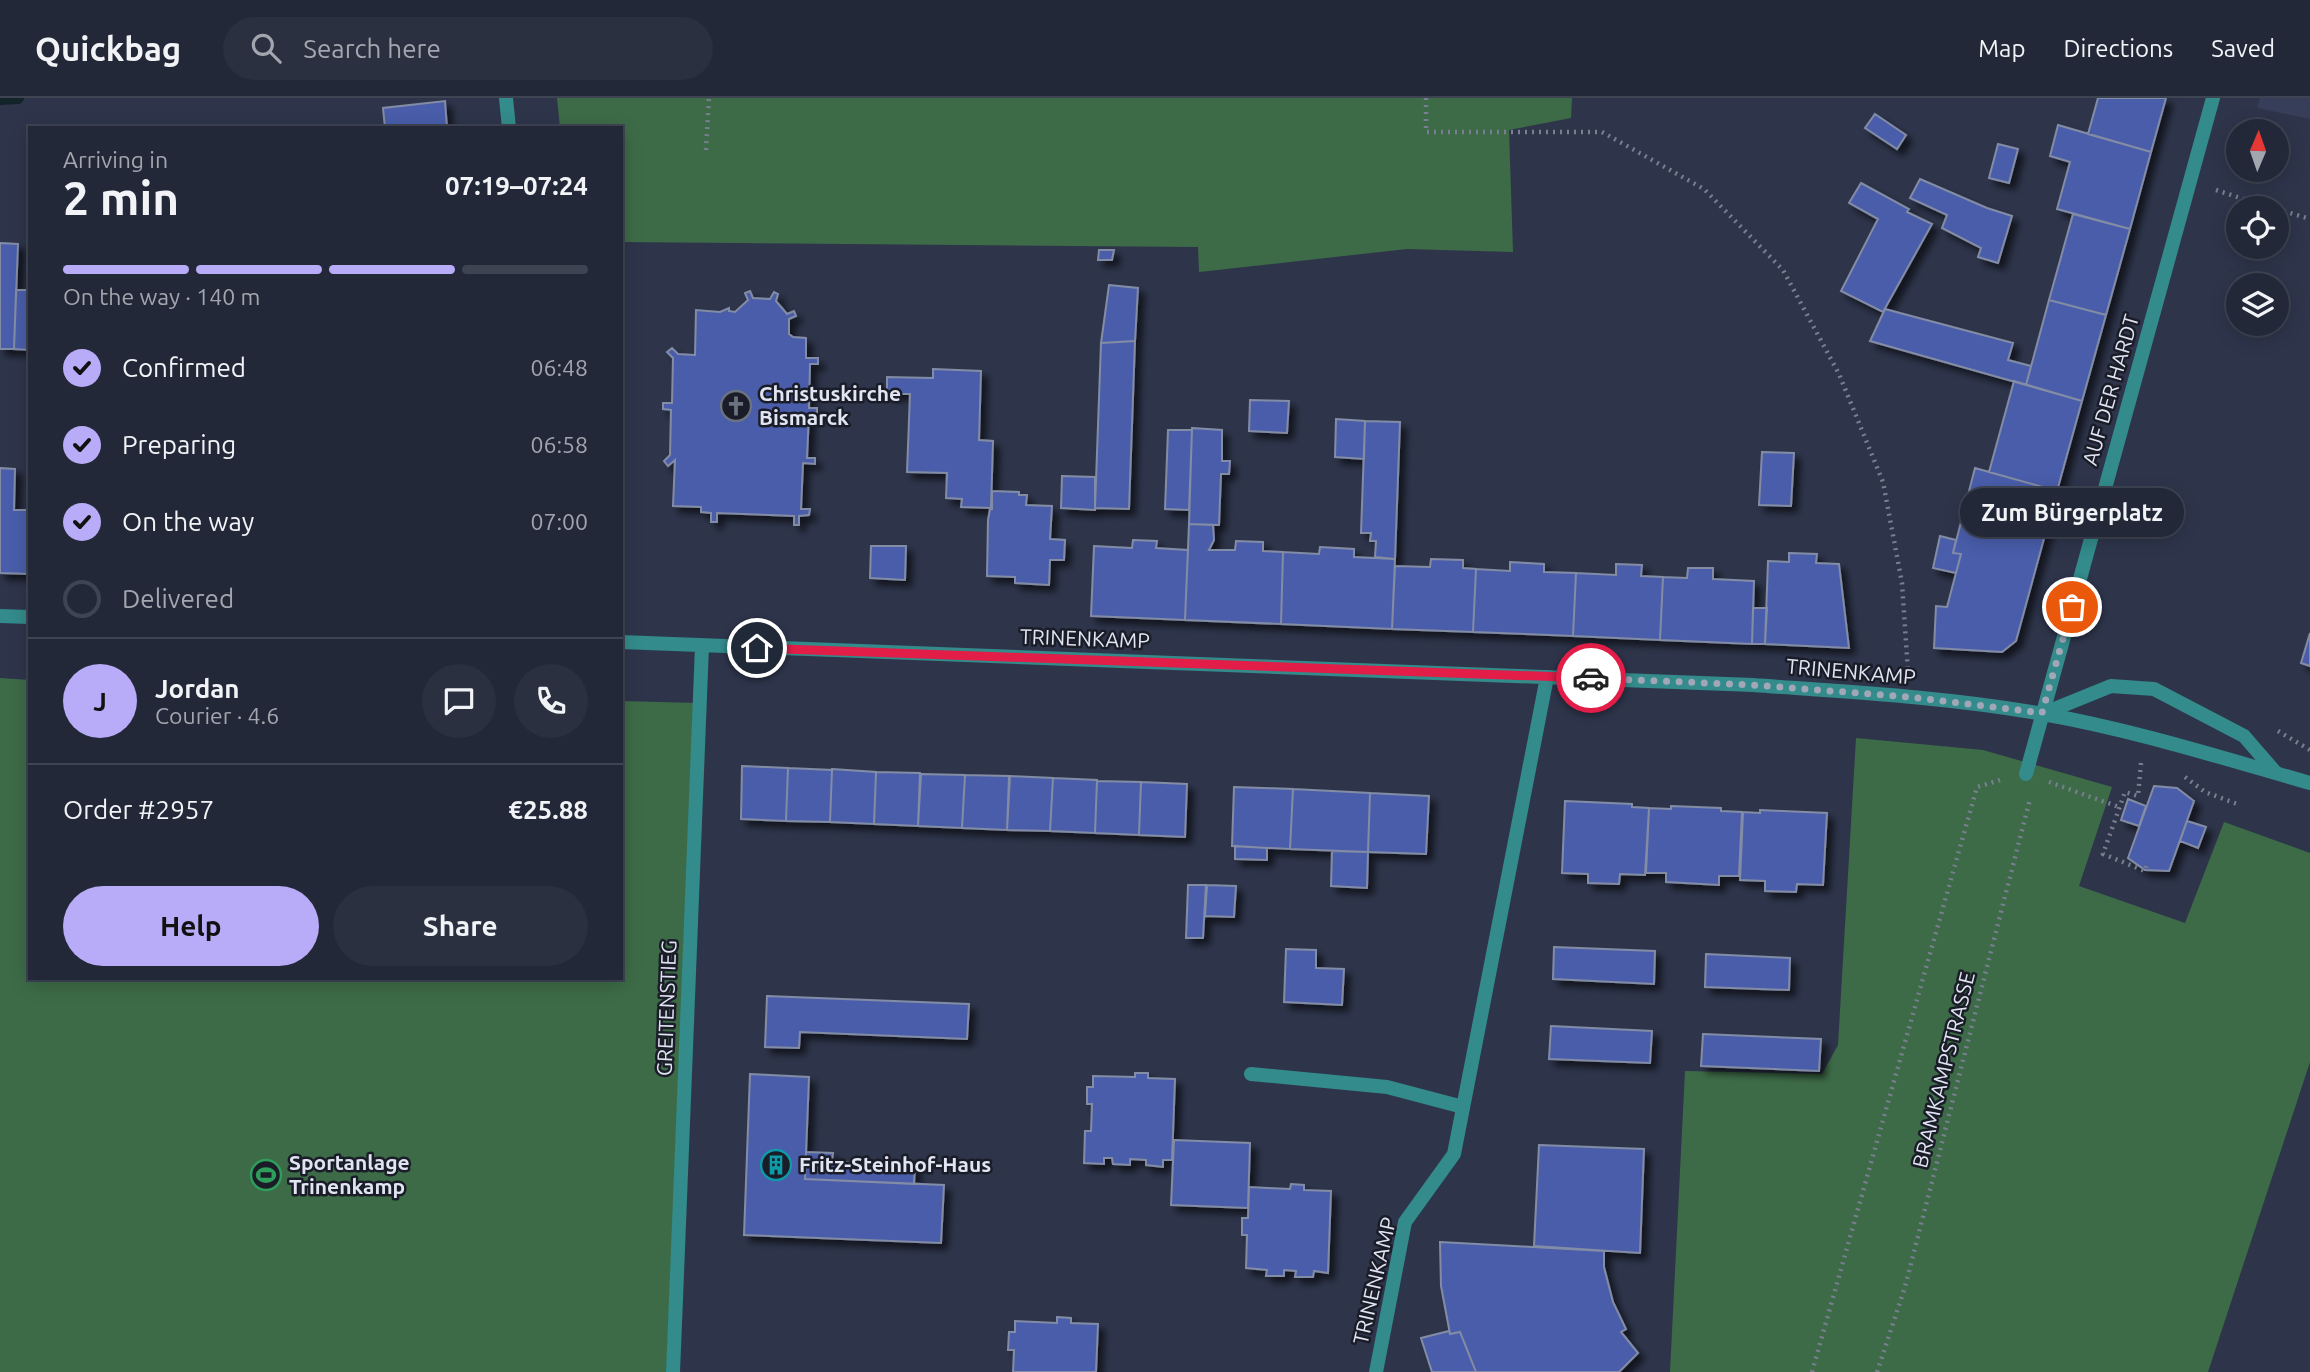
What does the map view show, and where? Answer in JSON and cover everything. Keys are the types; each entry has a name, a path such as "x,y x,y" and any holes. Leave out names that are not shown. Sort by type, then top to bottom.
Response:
{"street":[{"path":"506,98 509,126"},
{"name":"AUF DER HARDT","path":"2026,774 2213,98"},
{"path":"0,616 28,617"},
{"name":"TRINENKAMP","path":"623,642 1753,685 1910,697 2042,713 2143,735 2310,783"},
{"name":"GREITENSTIEG","path":"673,1372 702,646"},
{"name":"TRINENKAMP","path":"1376,1372 1405,1222 1454,1154 1547,677"},
{"path":"2042,713 2111,687 2154,689 2244,736 2276,773"},
{"path":"1251,1074 1387,1087 1463,1107"}],"path":[{"path":"706,150 709,98"},
{"path":"1426,98 1426,132 1602,132 1704,189 1783,270 1839,374 1883,482 1902,583 1910,697"},
{"path":"2190,183 2233,196"},
{"path":"2289,213 2310,219"},
{"path":"2266,725 2310,750"},
{"path":"2143,735 2138,796 2124,792 2103,855 2145,871 2147,864"},
{"path":"2141,766 2151,767"},
{"path":"1812,1372 1977,786 2026,774 2119,807"},
{"name":"BRAMKAMPSTRASSE","path":"1877,1372 1905,1287 2031,796 2026,774"},
{"path":"2184,776 2204,792 2240,805"}],"shaded area":[{"path":"2260,98 2310,98 2310,119 2257,108"}],"green space":[{"path":"557,98 1572,98 1571,118 1509,130 1513,252 1407,249 1199,272 1198,247 623,242 623,126 560,126"},
{"name":"Sportanlage Trinenkamp","path":"0,678 28,680 28,980 623,980 623,701 696,703 677,1372 0,1372"},
{"path":"1856,738 1983,750 2112,787 2079,886 2185,923 2224,822 2310,853 2310,1062 2208,1372 1670,1372 1685,1071 1822,1074 1838,1045"}],"building":[{"path":"2098,98 2166,98 2151,152 2088,134"},
{"path":"445,101 447,126 385,126 383,108"},
{"path":"1875,114 1906,135 1897,149 1865,128"},
{"path":"2058,125 2151,152 2130,229 2057,209 2070,162 2050,156"},
{"path":"1998,144 2018,149 2009,183 1989,178"},
{"path":"1920,179 2012,216 1998,263 1978,257 1981,248 1942,228 1947,215 1910,198"},
{"path":"1861,183 1909,209 1907,212 1932,224 1883,312 1841,291 1878,219 1849,203"},
{"path":"2073,214 2130,229 2106,315 2049,300"},
{"path":"0,243 18,244 14,349 0,349"},
{"path":"1099,250 1114,250 1112,260 1098,260"},
{"path":"1109,285 1138,288 1135,341 1101,343"},
{"path":"16,290 28,290 28,350 14,349"},
{"name":"Christuskirche Bismarck","path":"750,291 753,298 770,299 774,292 778,294 776,301 787,314 794,311 796,316 789,319 789,334 806,338 806,358 818,358 818,364 810,364 809,408 817,408 817,414 809,414 807,458 815,458 815,464 803,463 801,509 810,509 809,515 799,516 799,525 794,525 794,516 717,513 717,522 711,522 711,513 701,512 701,507 673,506 675,460 668,466 664,461 670,455 671,410 663,409 663,403 672,403 673,358 667,352 672,348 678,354 695,355 696,310 720,312 729,308 729,311 735,312 748,300 745,293"},
{"path":"2049,300 2106,315 2082,401 2026,385"},
{"path":"1885,309 2013,343 2008,360 2031,366 2026,385 1870,341"},
{"path":"1135,341 1129,509 1095,508 1101,343"},
{"path":"933,369 981,371 979,440 993,441 991,508 961,507 962,499 946,498 947,473 907,472 910,394 887,394 887,377 933,378"},
{"path":"2014,381 2082,401 2057,491 1989,472"},
{"path":"1250,400 1289,401 1287,433 1249,431"},
{"path":"1336,419 1365,421 1364,459 1335,457"},
{"path":"1365,421 1400,422 1395,559 1375,557 1376,541 1370,541 1371,533 1361,533"},
{"path":"1192,428 1222,430 1222,461 1230,461 1229,474 1221,474 1219,525 1189,524"},
{"path":"1168,430 1192,430 1189,510 1165,509"},
{"path":"1762,452 1794,453 1791,506 1759,505"},
{"path":"0,468 15,469 14,510 28,510 28,574 0,573"},
{"path":"1975,468 2057,491 2016,641 2002,652 1934,648 1936,606 1947,607 1961,554 1953,553"},
{"path":"1062,476 1095,477 1095,510 1061,508"},
{"path":"992,491 1019,492 1019,495 1027,495 1026,505 1052,506 1050,539 1065,540 1064,560 1050,560 1049,585 1015,583 1015,577 987,576 988,520 992,509"},
{"path":"1189,524 1213,525 1214,540 1209,550 1235,550 1236,541 1263,542 1263,551 1283,552 1281,624 1185,620"},
{"path":"1940,536 1956,540 1953,553 1961,554 1956,573 1933,568"},
{"path":"1133,540 1157,541 1156,548 1188,550 1185,620 1091,616 1094,546 1132,548"},
{"path":"871,546 906,546 905,580 870,578"},
{"path":"1320,547 1354,549 1354,557 1395,559 1392,629 1281,624 1283,552 1319,554"},
{"path":"1789,553 1817,554 1816,563 1839,564 1849,648 1765,644 1768,561 1789,562"},
{"path":"1431,559 1463,560 1463,568 1476,569 1473,632 1392,629 1395,566 1430,567"},
{"path":"1510,562 1544,564 1544,572 1576,573 1573,636 1473,632 1476,569 1510,571"},
{"path":"1616,564 1642,565 1641,576 1663,577 1660,640 1573,636 1576,573 1616,575"},
{"path":"1688,568 1713,568 1713,579 1754,581 1752,644 1660,640 1663,577 1687,578"},
{"path":"1753,608 1767,608 1765,644 1752,644"},
{"path":"2310,633 2310,666 2301,663"},
{"path":"742,766 788,768 786,821 741,819"},
{"path":"788,768 832,770 830,822 786,821"},
{"path":"832,769 876,772 874,824 830,822"},
{"path":"876,772 920,773 918,826 874,824"},
{"path":"921,774 965,775 962,828 918,826"},
{"path":"965,775 1009,776 1007,830 962,828"},
{"path":"1010,776 1053,778 1050,831 1007,830"},
{"path":"1053,778 1097,780 1095,833 1050,831"},
{"path":"1097,781 1141,782 1139,835 1095,833"},
{"path":"1141,782 1187,784 1185,837 1139,835"},
{"path":"2154,786 2177,788 2194,801 2169,871 2145,870 2128,858"},
{"path":"1234,787 1293,789 1290,849 1232,846"},
{"path":"1293,789 1370,793 1368,852 1290,849"},
{"path":"1370,793 1429,796 1426,854 1368,852"},
{"path":"2128,799 2146,806 2139,826 2121,820"},
{"path":"1565,801 1632,804 1632,807 1649,808 1645,875 1620,874 1619,884 1588,883 1588,874 1562,873"},
{"path":"1671,806 1721,808 1721,811 1742,812 1739,876 1719,876 1719,885 1666,882 1666,873 1646,873 1649,808 1671,809"},
{"path":"1760,810 1827,813 1823,885 1797,884 1796,892 1765,891 1765,881 1740,880 1743,812 1760,813"},
{"path":"2187,821 2206,827 2198,848 2180,841"},
{"path":"1235,846 1267,848 1267,860 1235,859"},
{"path":"1332,851 1368,852 1367,888 1331,886"},
{"path":"1188,885 1206,885 1203,938 1186,938"},
{"path":"1207,885 1236,886 1234,917 1205,916"},
{"path":"1554,947 1655,951 1654,984 1553,979"},
{"path":"1286,949 1316,950 1316,968 1344,969 1342,1005 1284,1002"},
{"path":"1706,954 1790,958 1789,990 1705,987"},
{"path":"767,996 969,1004 967,1039 800,1032 799,1048 765,1047"},
{"path":"1551,1026 1652,1031 1650,1063 1549,1059"},
{"path":"1703,1034 1821,1039 1819,1071 1701,1066"},
{"path":"1135,1073 1148,1073 1148,1078 1175,1079 1172,1160 1163,1160 1163,1167 1146,1165 1146,1160 1130,1159 1130,1165 1113,1164 1112,1158 1104,1158 1104,1164 1084,1163 1085,1131 1091,1131 1092,1104 1087,1104 1087,1087 1093,1087 1093,1076 1135,1077"},
{"name":"Fritz-Steinhof-Haus","path":"750,1074 809,1077 805,1179 944,1185 941,1243 744,1235"},
{"path":"1174,1140 1250,1143 1248,1208 1171,1205"},
{"path":"1539,1145 1644,1149 1640,1253 1534,1246"},
{"path":"806,1152 833,1153 832,1162 915,1166 914,1184 805,1179"},
{"path":"1291,1184 1304,1185 1304,1190 1331,1191 1328,1273 1314,1271 1313,1277 1295,1277 1296,1271 1284,1270 1284,1276 1266,1276 1267,1270 1246,1268 1247,1235 1242,1235 1242,1218 1248,1218 1249,1187 1290,1189"},
{"path":"1440,1242 1604,1251 1604,1267 1613,1302 1626,1329 1621,1332 1638,1353 1619,1372 1476,1372 1460,1332 1450,1334 1441,1286"},
{"path":"1057,1317 1071,1318 1071,1323 1098,1324 1096,1372 1013,1372 1014,1350 1008,1350 1009,1332 1015,1332 1015,1321 1057,1323"},
{"path":"1449,1331 1450,1334 1460,1332 1476,1372 1432,1372 1421,1338"}],"waterway":[{"path":"0,99 18,98"}],"way so far":[{"path":"1591,678 1753,685 1910,697 2042,713 2072,607"}],"place":[{"name":"Christuskirche Bismarck","path":"736,406"},
{"name":"Zum Bürgerplatz","path":"2072,607"},
{"name":"Fritz-Steinhof-Haus","path":"776,1165"},
{"name":"Sportanlage Trinenkamp","path":"266,1175"}],"route":[{"path":"757,648 1591,678"}]}
